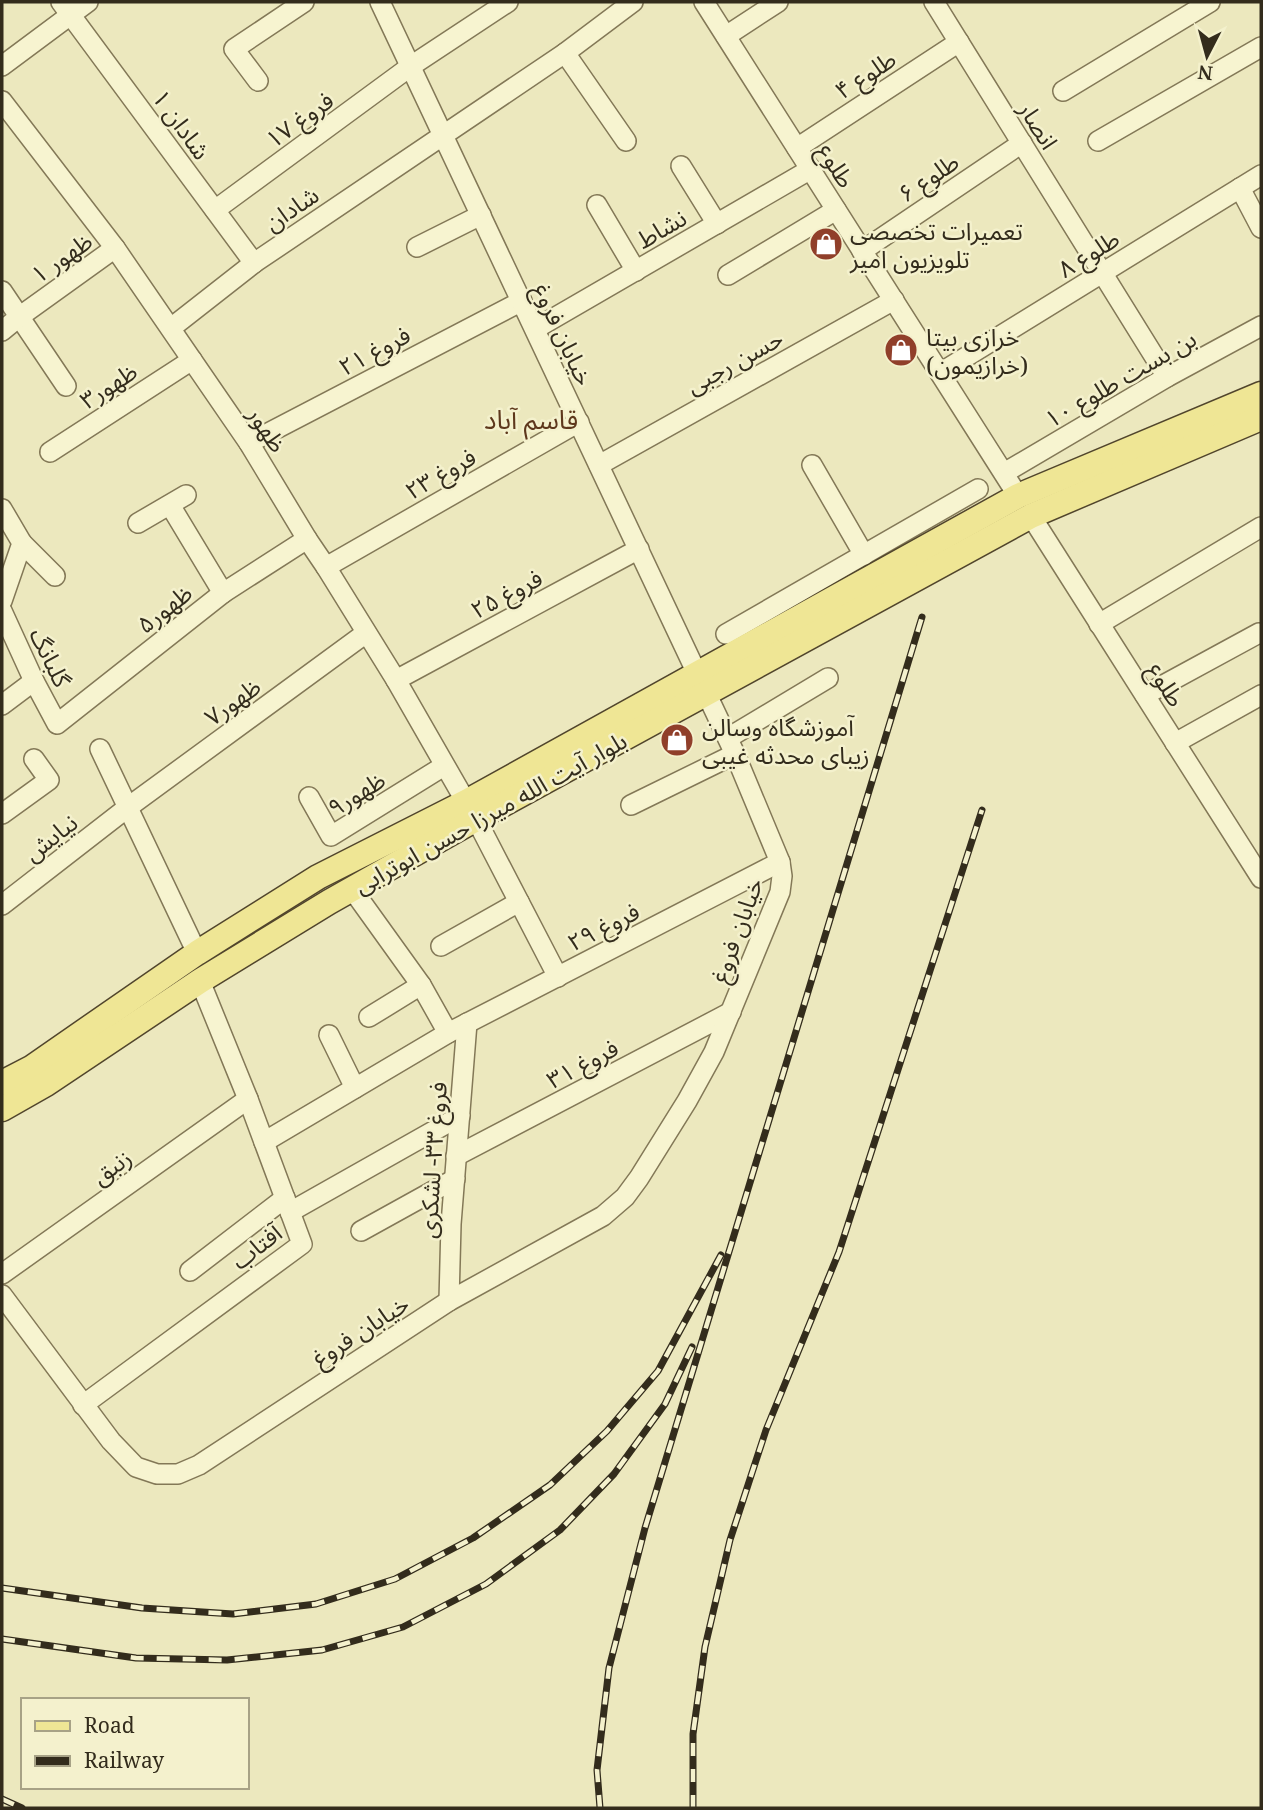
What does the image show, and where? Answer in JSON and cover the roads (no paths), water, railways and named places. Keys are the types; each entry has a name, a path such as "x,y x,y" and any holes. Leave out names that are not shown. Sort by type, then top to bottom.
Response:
{"main road":[{"name":"بلوار آیت الله میرزا حسن ابوترابی","path":"2,1109 46,1084 200,981 352,888 471,810 1025,506 1261,394"},
{"name":"بلوار آیت الله میرزا حسن ابوترابی","path":"702,684 775,619 943,524 1025,506 1261,418"},
{"name":"بلوار آیت الله میرزا حسن ابوترابی","path":"2,1083 32,1068 197,953 318,877 471,810"}],"street":[{"path":"2,66 66,8 88,2"},
{"path":"258,81 234,49 304,2"},
{"name":"خیابان فروغ","path":"83,1405 110,1441 136,1467 157,1474 178,1474 199,1465 449,1301 603,1216 625,1197 687,1101 714,1052 780,892 780,862 732,746 380,2"},
{"name":"فروغ ۱۷","path":"215,210 411,66 508,2"},
{"name":"شادان","path":"171,328 254,264 565,53 633,2"},
{"name":"طلوع","path":"704,2 1261,878"},
{"path":"726,36 778,2"},
{"name":"انصار","path":"934,2 1167,377"},
{"path":"1063,91 1210,2"},
{"name":"شادان ۱","path":"66,8 254,264"},
{"name":"طلوع ۴","path":"797,148 959,42"},
{"path":"1098,141 1261,47"},
{"path":"565,53 626,141"},
{"name":"ظهور","path":"2,101 115,248 249,443 396,680 471,810 558,977"},
{"name":"طلوع ۶","path":"862,251 1021,143"},
{"path":"681,166 718,224"},
{"name":"نشاط","path":"535,329 811,169"},
{"name":"طلوع ۸","path":"940,373 1261,175"},
{"path":"1240,188 1261,228"},
{"path":"597,205 636,271"},
{"path":"728,275 836,210"},
{"path":"417,247 481,215"},
{"name":"ظهور ۱","path":"2,331 115,248"},
{"path":"2,291 66,386"},
{"name":"حسن رجبی","path":"599,465 894,300"},
{"name":"فروغ ۲۱","path":"249,443 522,301"},
{"name":"بن بست طلوع ۱۰","path":"1004,473 1167,377 1261,326"},
{"name":"ظهور۳","path":"50,452 192,360"},
{"name":"فروغ ۲۳","path":"326,567 579,422"},
{"path":"812,465 864,555"},
{"path":"726,634 775,619 864,555 943,524 978,489"},
{"path":"138,523 178,500 223,593"},
{"path":"2,509 22,543 55,576"},
{"path":"1100,624 1261,527"},
{"name":"ظهور۵","path":"57,724 223,593 307,539"},
{"path":"2,601 22,543"},
{"name":"فروغ ۲۵","path":"396,680 639,549"},
{"name":"گلبانگ","path":"2,611 57,724"},
{"name":"ظهور۷","path":"127,808 366,633"},
{"path":"1145,695 1259,633"},
{"path":"631,805 732,746 828,678"},
{"path":"2,705 34,681"},
{"path":"1175,743 1261,695"},
{"path":"100,749 197,953"},
{"path":"2,814 49,780 34,759"},
{"name":"ظهور۹","path":"309,796 331,836 444,766"},
{"name":"نيايش","path":"2,905 127,808"},
{"name":"فروغ ۲۹","path":"264,1142 448,1033 780,862"},
{"path":"352,888 421,985 448,1033"},
{"path":"441,946 519,902"},
{"name":"آفتاب","path":"83,1405 302,1244 200,981"},
{"path":"369,1017 421,985"},
{"name":"فروغ ۳۱","path":"456,1156 731,1012"},
{"name":"فروغ ۳۳- لشکری","path":"449,1301 451,1224 467,1023"},
{"path":"329,1035 355,1088"},
{"name":"زنبق","path":"2,1274 248,1099"},
{"path":"190,1271 288,1205 460,1116"},
{"path":"360,1231 455,1179"},
{"path":"2,1295 83,1405"}],"railway":[{"path":"600,1808 597,1770 609,1668 645,1528 922,617"},
{"path":"693,1808 693,1734 705,1647 730,1540 766,1430 839,1252 982,810"},
{"path":"2,1588 142,1608 233,1614 316,1604 395,1579 473,1538 550,1485 607,1431 658,1371 721,1255"},
{"path":"2,1639 136,1658 227,1660 322,1650 403,1627 486,1584 560,1530 614,1474 665,1404 692,1347"},
{"path":"2,1799 22,1808"}],"place":[{"name":"تعمیرات تخصصی تلویزیون امیر","path":"826,244"},
{"name":"خرازی بیتا (خرازیمون)","path":"901,350"},
{"name":"آموزشگاه وسالن زیبای محدثه غیبی","path":"677,740"}],"district":[{"name":"قاسم آباد","path":"531,419"}]}
